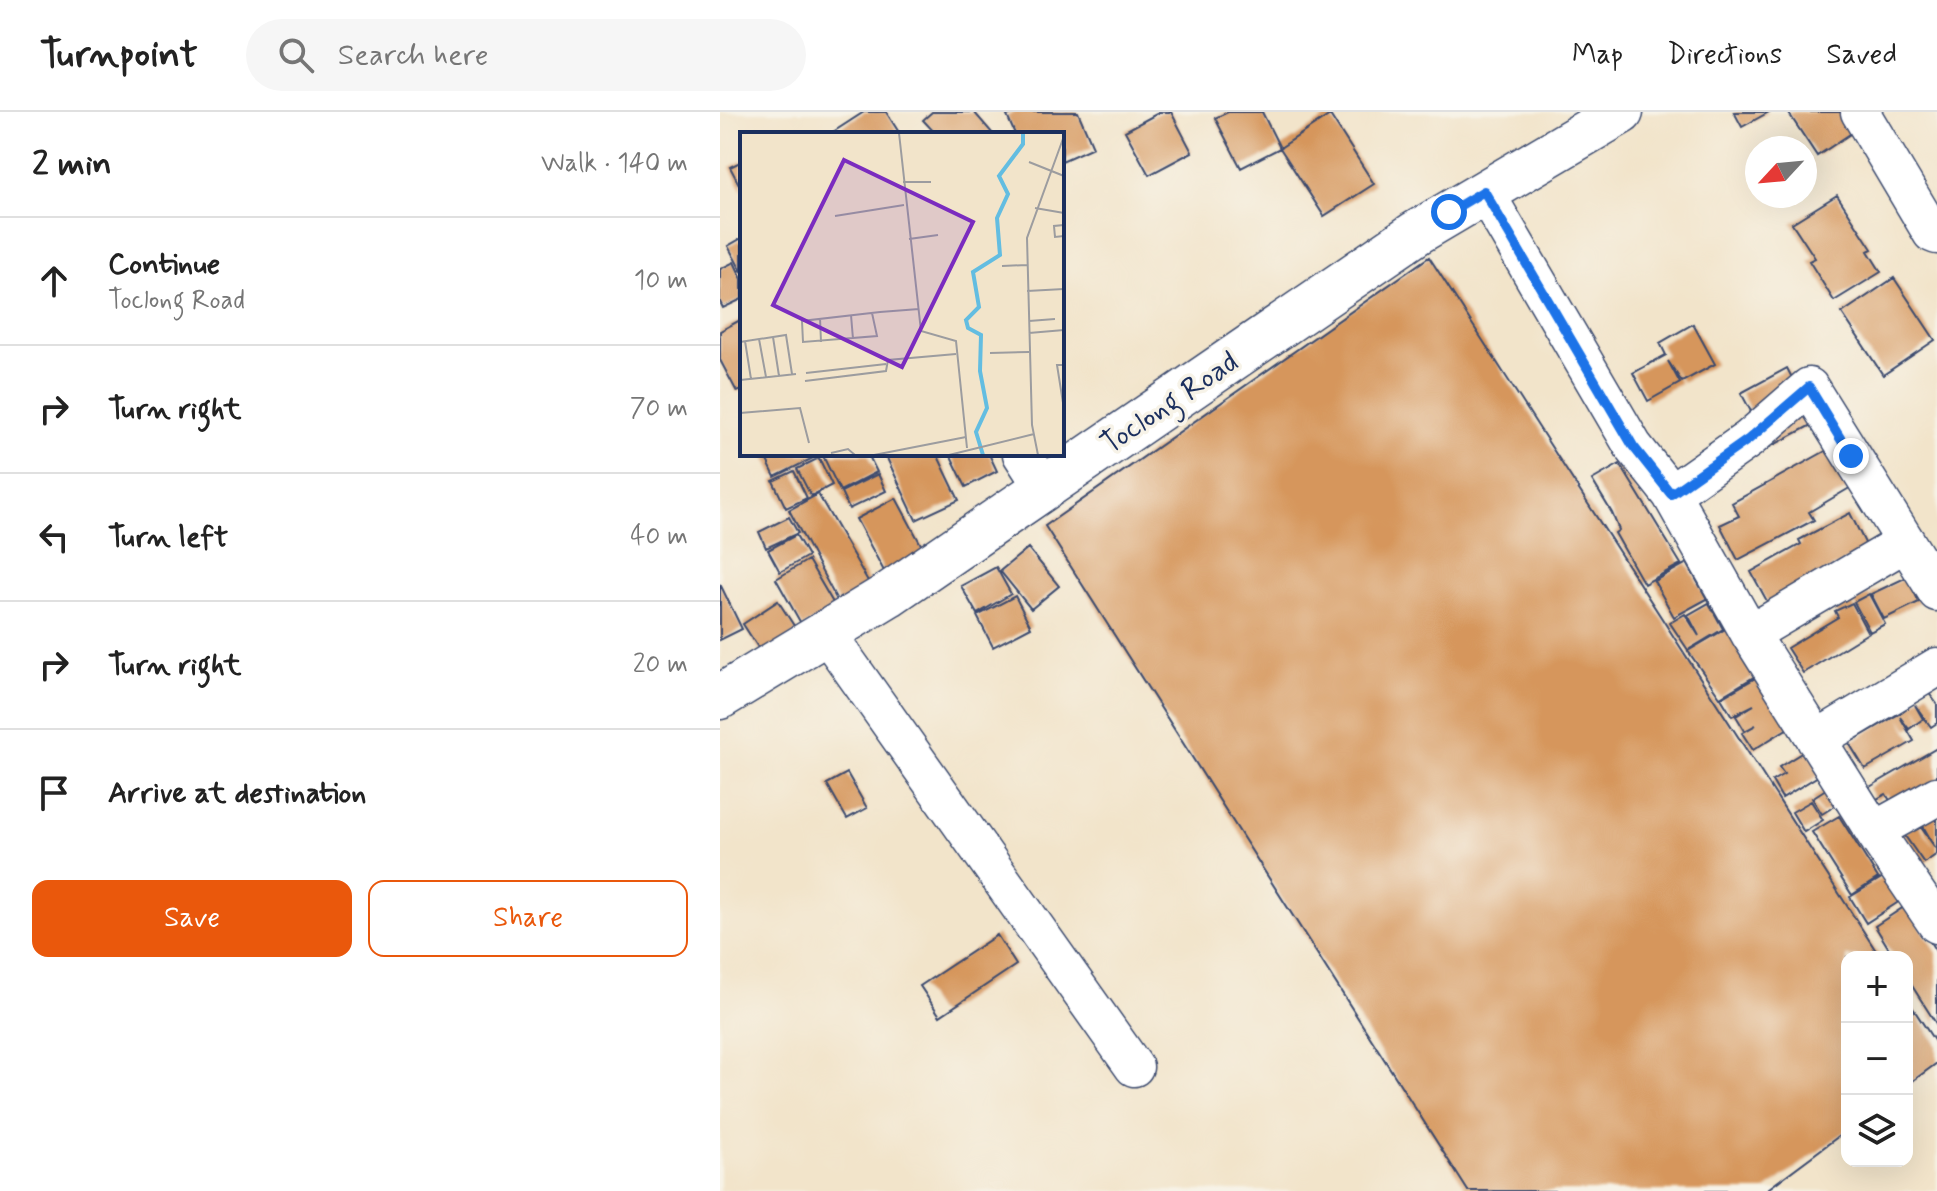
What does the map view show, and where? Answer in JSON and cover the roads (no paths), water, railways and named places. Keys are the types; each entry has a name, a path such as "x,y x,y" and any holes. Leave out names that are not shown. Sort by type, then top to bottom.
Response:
{"street":[{"name":"Toclong Road","path":"1064,452 1484,191 1621,112"},
{"path":"1860,112 1932,233 1937,235"},
{"path":"1484,191 1633,446 1671,494 1750,634 1874,831 1937,924"},
{"path":"1671,494 1749,439 1809,387 1937,592"},
{"name":"Toclong Road","path":"720,697 827,634 1033,471 1057,456"},
{"path":"1750,634 1906,542"},
{"path":"827,634 1134,1067"},
{"path":"1816,740 1937,667"},
{"path":"1874,831 1937,796"}]}
